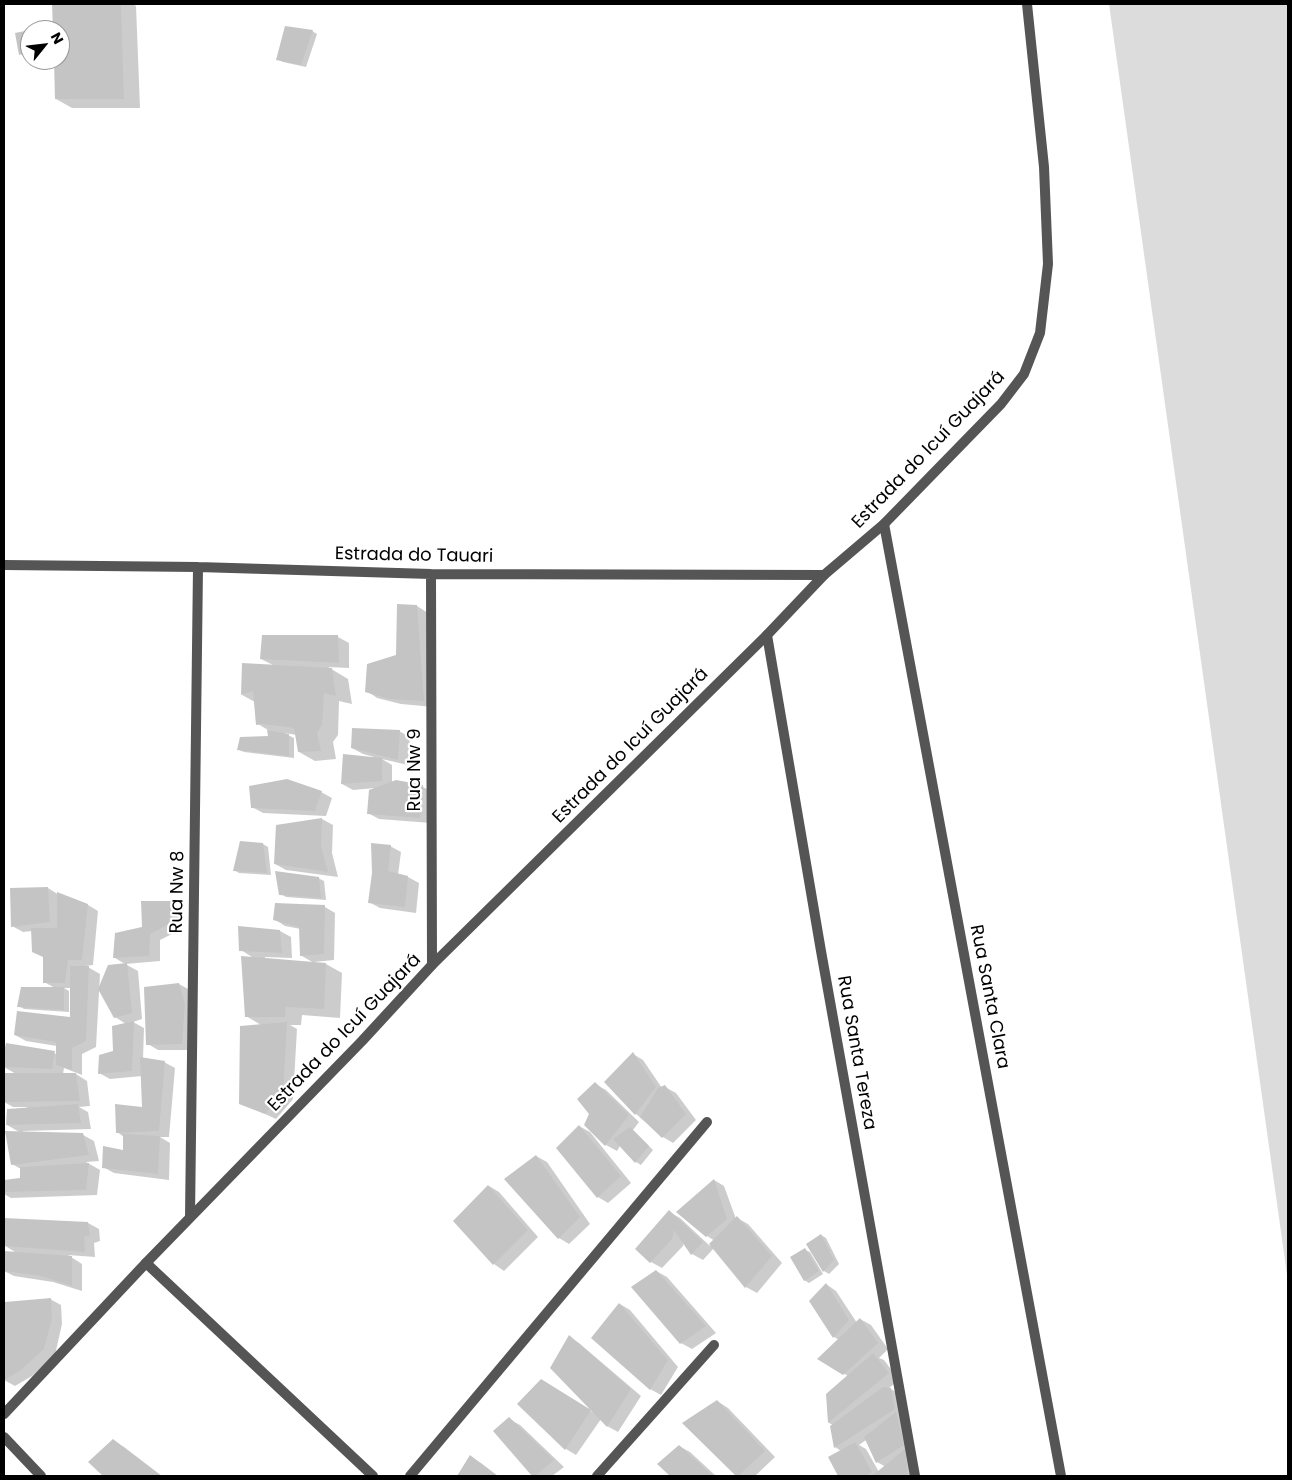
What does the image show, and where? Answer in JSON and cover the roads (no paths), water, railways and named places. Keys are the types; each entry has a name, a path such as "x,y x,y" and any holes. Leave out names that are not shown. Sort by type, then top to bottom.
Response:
{"street":[{"name":"Estrada do Icuí Guajará","path":"4,1414 146,1263 362,1041 432,965 767,635 824,575 884,524 1002,404 1024,374 1040,334 1048,264 1044,167 1027,4"},
{"name":"Rua Santa Clara","path":"884,524 1062,1476"},
{"name":"Estrada do Tauari","path":"4,565 198,567 431,574 824,575"},
{"name":"Rua Nw 8","path":"190,1218 198,567"},
{"name":"Rua Nw 9","path":"431,574 432,965"},
{"name":"Rua Santa Tereza","path":"767,635 824,970 915,1476"},
{"path":"410,1476 708,1122"},
{"path":"146,1263 373,1476"},
{"path":"597,1476 714,1345"},
{"path":"4,1437 41,1476"}]}
